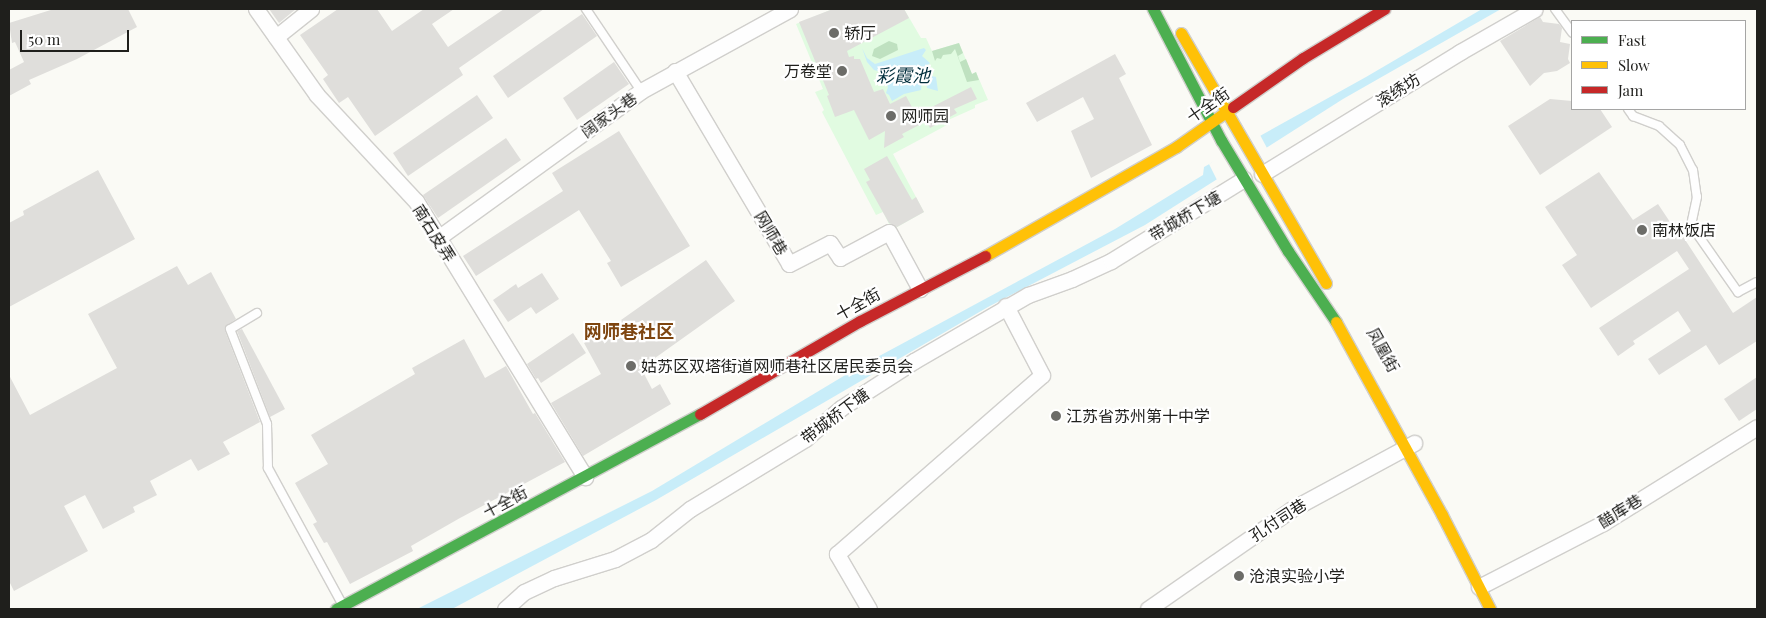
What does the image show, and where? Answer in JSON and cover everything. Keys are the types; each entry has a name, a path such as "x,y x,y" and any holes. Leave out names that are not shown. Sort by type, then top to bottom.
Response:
{"main road":[{"name":"凤凰街","path":"1153,9 1221,140 1244,179 1288,251 1333,316 1410,444"},
{"name":"十全街","path":"339,608 365,603 585,477 683,424 808,350 920,289 1007,245 1176,147 1303,58 1384,9"},
{"name":"凤凰街","path":"1177,26 1334,298 1483,584 1502,609"},
{"name":"凤凰街","path":"1483,584 1490,609"}],"street":[{"name":"南石皮弄","path":"256,9 317,95 416,201 585,477"},
{"path":"276,38 311,9"},
{"name":"滚绣坊","path":"1262,174 1460,52 1535,9"},
{"name":"阔家头巷","path":"438,238 641,91 675,70 787,10"},
{"name":"网师巷","path":"675,70 789,264 830,243 840,258 889,232 920,289"},
{"name":"带城桥下塘","path":"505,609 524,592 554,578 615,559 651,540 690,509 805,439 841,408 1006,306 1111,261 1244,179"},
{"path":"869,609 837,554 1042,374 1006,306"},
{"name":"醋库巷","path":"1483,584 1603,523 1757,427"},
{"name":"孔付司巷","path":"1148,609 1292,509 1410,444"}],"lane":[{"path":"586,9 641,91"},
{"path":"1555,9 1571,31"},
{"path":"1629,110 1633,116 1659,126 1680,145 1692,170 1696,197 1690,224 1738,292 1757,282"},
{"path":"257,313 230,328 268,424 268,468 339,608"}],"green space":[{"name":"网师园","path":"833,9 904,9 921,38 926,38 932,51 959,43 972,74 976,72 988,100 946,121 947,125 893,154 924,212 892,230 883,212 876,215 822,112 824,110 815,92 823,89 796,24"},
{"path":"889,41 897,44 898,50 880,59 872,56 874,49"},
{"path":"959,43 963,53 958,56 960,62 966,59 972,74 976,72 979,80 967,82 955,49 951,54 943,55 941,59 937,58 935,61 932,51"}],"water":[{"path":"1482,9 1501,9 1343,99 1145,225 988,307 656,500 452,609 417,609 652,491 857,368 1115,229 1203,175 1204,167 1366,77"},
{"name":"彩霞池","path":"862,48 867,58 875,64 924,48 926,50 922,56 930,63 925,67 928,75 936,77 938,91 927,88 926,82 922,81 921,90 904,94 892,101 886,93 888,87 881,72 874,70 867,62"}],"pier":[{"path":"1259,133 1268,150 1218,182 1209,164"}],"building":[{"path":"54,9 128,9 137,27 77,59 29,80 31,84 9,96 9,70 24,62 15,42 12,43 9,23"},
{"path":"269,9 296,9 279,23"},
{"path":"338,9 377,9 392,31 424,9 454,9 432,24 448,47 504,9 544,9 459,68 463,75 375,136 348,97 339,103 323,79 328,75 300,35"},
{"path":"833,9 904,9 909,18 847,51 849,57 854,56 854,59 860,59 874,92 883,89 890,104 906,96 921,124 902,134 904,137 884,148 885,131 869,140 854,110 835,117 827,96 829,95 799,22"},
{"path":"582,14 597,36 508,98 493,76"},
{"path":"1540,17 1543,22 1559,24 1562,28 1560,42 1570,44 1568,59 1570,63 1557,71 1544,73 1530,86 1500,41"},
{"path":"1115,54 1126,74 1119,78 1152,145 1091,178 1071,131 1094,119 1083,97 1037,122 1026,103"},
{"path":"614,62 629,84 577,120 563,98"},
{"path":"971,87 977,99 954,109 957,113 930,128 922,112"},
{"path":"477,95 493,118 408,176 393,153"},
{"path":"1550,99 1571,101 1571,110 1601,110 1612,127 1540,175 1508,126"},
{"path":"619,131 690,246 621,287 607,263 611,261 579,210 476,276 463,256 563,191 552,173"},
{"path":"506,138 521,160 438,218 423,195"},
{"path":"887,156 912,200 916,197 924,212 897,227 889,223 866,182 870,180 864,169"},
{"path":"98,170 135,239 9,307 9,223 24,215 23,211"},
{"path":"1599,172 1633,220 1658,204 1676,231 1678,229 1733,313 1757,297 1757,341 1719,365 1706,345 1659,375 1648,359 1691,331 1678,311 1633,341 1635,344 1618,356 1599,328 1689,269 1677,251 1591,308 1562,265 1577,255 1545,207"},
{"path":"706,260 735,301 641,368 652,389 660,384 671,404 583,456 551,403 601,374 584,343 622,321"},
{"path":"177,266 188,285 211,272 236,319 226,326 225,331 260,422 223,442 230,454 198,471 191,459 150,481 157,495 133,507 135,512 103,529 85,495 64,506 88,551 14,591 9,581 9,375 30,415 117,368 88,314"},
{"path":"542,273 559,299 536,314 531,307 508,322 493,300 516,284 518,288"},
{"path":"242,329 285,409 270,417 237,331"},
{"path":"573,333 586,353 541,383 538,378 536,379 527,364"},
{"path":"464,339 485,378 506,366 533,414 535,413 565,462 460,518 411,546 413,551 350,584 327,542 324,543 313,524 317,522 295,483 328,464 311,435 415,374 412,368"},
{"path":"1757,377 1757,409 1739,421 1724,399"}],"traffic: fast":[{"path":"1153,9 1221,140 1288,251 1336,322"},
{"path":"336,609 700,414"}],"traffic: slow":[{"path":"1181,33 1326,283"},
{"path":"985,256 1176,147 1233,107"},
{"path":"1336,322 1442,515 1490,609"}],"traffic: jam":[{"path":"1233,107 1303,58 1384,9"},
{"path":"700,414 860,321 985,256"}],"place":[{"name":"轿厅","path":"834,33"},
{"name":"万卷堂","path":"842,71"},
{"name":"网师园","path":"891,116"},
{"name":"南林饭店","path":"1642,230"},
{"name":"姑苏区双塔街道网师巷社区居民委员会","path":"631,366"},
{"name":"江苏省苏州第十中学","path":"1056,416"},
{"name":"沧浪实验小学","path":"1239,576"}],"district":[{"name":"网师巷社区","path":"629,331"}]}
